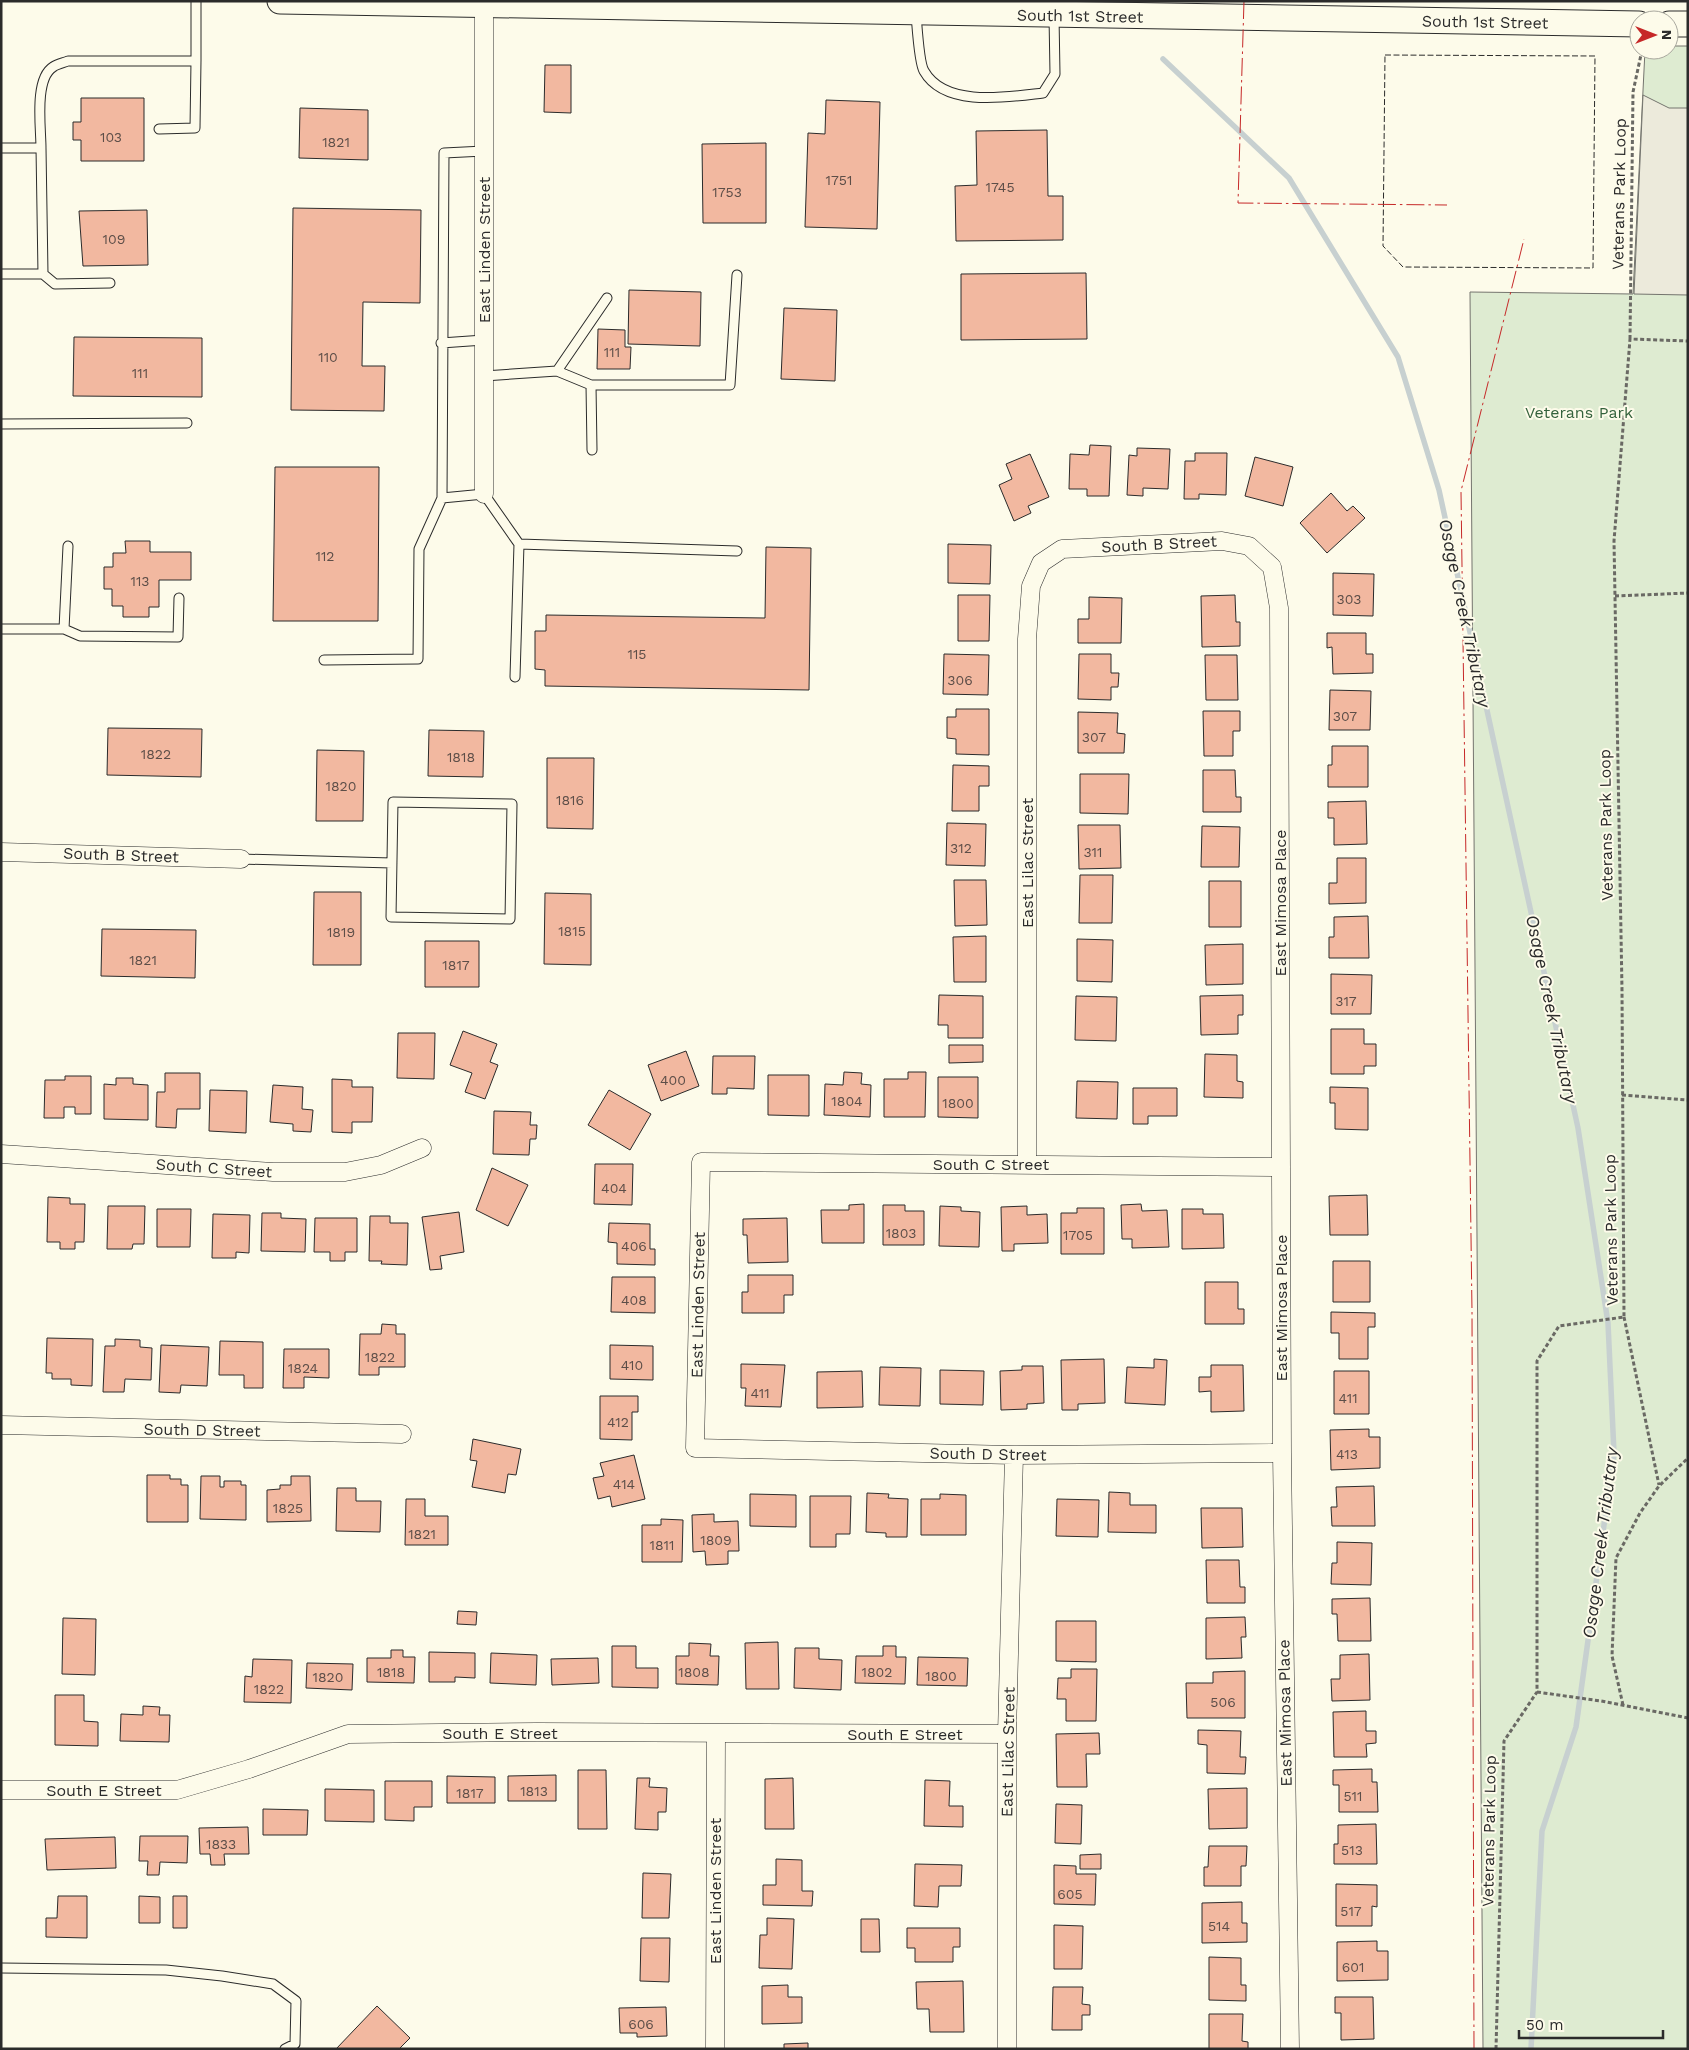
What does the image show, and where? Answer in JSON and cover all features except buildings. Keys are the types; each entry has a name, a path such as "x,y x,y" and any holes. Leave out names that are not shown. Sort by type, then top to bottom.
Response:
{"street":[{"name":"South 1st Street","path":"280,1 716,5 1054,16 1629,24"},
{"name":"East Linden Street","path":"484,494 484,151 498,4"},
{"name":"South B Street","path":"1041,563 1062,549 1222,541 1249,546 1272,567"},
{"name":"East Lilac Street","path":"1027,1165 1028,639 1031,586 1041,563"},
{"name":"East Mimosa Place","path":"1272,567 1279,608 1282,1453 1290,2049"},
{"name":"South B Street","path":"1,852 241,859"},
{"name":"South C Street","path":"1,1154 273,1172 345,1172 381,1165 422,1148"},
{"name":"East Linden Street","path":"695,1448 702,1162"},
{"name":"South C Street","path":"702,1162 1281,1166"},
{"name":"South D Street","path":"1,1425 402,1434"},
{"name":"South D Street","path":"695,1448 1014,1455 1282,1453"},
{"name":"East Lilac Street","path":"1007,2049 1007,1734 1014,1455"},
{"name":"East Linden Street","path":"714,2049 716,1733"},
{"name":"South E Street","path":"1,1790 177,1790 249,1769 348,1734 1007,1734"}],"lane":[{"path":"160,128 194,128 196,1"},
{"path":"916,13 924,70 944,91 990,99 1043,94 1055,74 1054,16"},
{"path":"43,274 40,98 44,78 52,67 68,62 196,61"},
{"path":"1,148 41,148"},
{"path":"324,660 418,659 419,549 442,498 441,343 444,153 484,151"},
{"path":"1,274 43,274 55,284 110,283"},
{"path":"484,376 558,372 591,385 730,385 737,275"},
{"path":"558,372 607,298"},
{"path":"441,343 484,340"},
{"path":"591,385 592,450"},
{"path":"1,424 187,423"},
{"path":"442,498 484,494 519,544 515,677"},
{"path":"519,544 737,551"},
{"path":"64,629 68,546"},
{"path":"1,629 64,629 80,636 178,637 179,598"},
{"path":"393,802 512,804 510,919 391,917 392,863 393,802"},
{"path":"241,859 392,863"},
{"path":"1,1968 166,1970 273,1984 296,2001 295,2044 285,2049"}],"path":[{"name":"Veterans Park Loop","path":"1496,2049 1504,1741 1537,1692 1537,1361 1559,1326 1614,1320 1624,1317 1614,541 1630,339 1633,92 1640,60"},
{"path":"1630,339 1688,341"},
{"path":"1615,596 1688,592"},
{"path":"1622,1095 1688,1100"},
{"path":"1624,1317 1659,1486"},
{"path":"1623,1705 1612,1656 1616,1558 1640,1513 1659,1486 1688,1458"},
{"path":"1537,1692 1601,1701 1688,1718"}],"green space":[{"name":"Veterans Park","path":"1679,46 1688,46 1688,2049 1483,2049 1470,292 1633,294 1645,60 1679,60"}],"shaded area":[{"path":"1643,95 1669,108 1688,108 1688,295 1634,294"}],"waterway":[{"name":"Osage Creek Tributary","path":"1163,59 1289,178 1398,357 1439,490 1578,1128 1608,1323 1614,1453 1576,1727 1542,1831 1531,2049"}],"fence":[{"path":"1385,55 1595,56 1593,268 1403,267 1383,246 1385,55"}],"power":[{"path":"1244,1 1238,203 1447,205"},
{"path":"1474,2049 1472,1311 1461,491 1524,239"}]}
